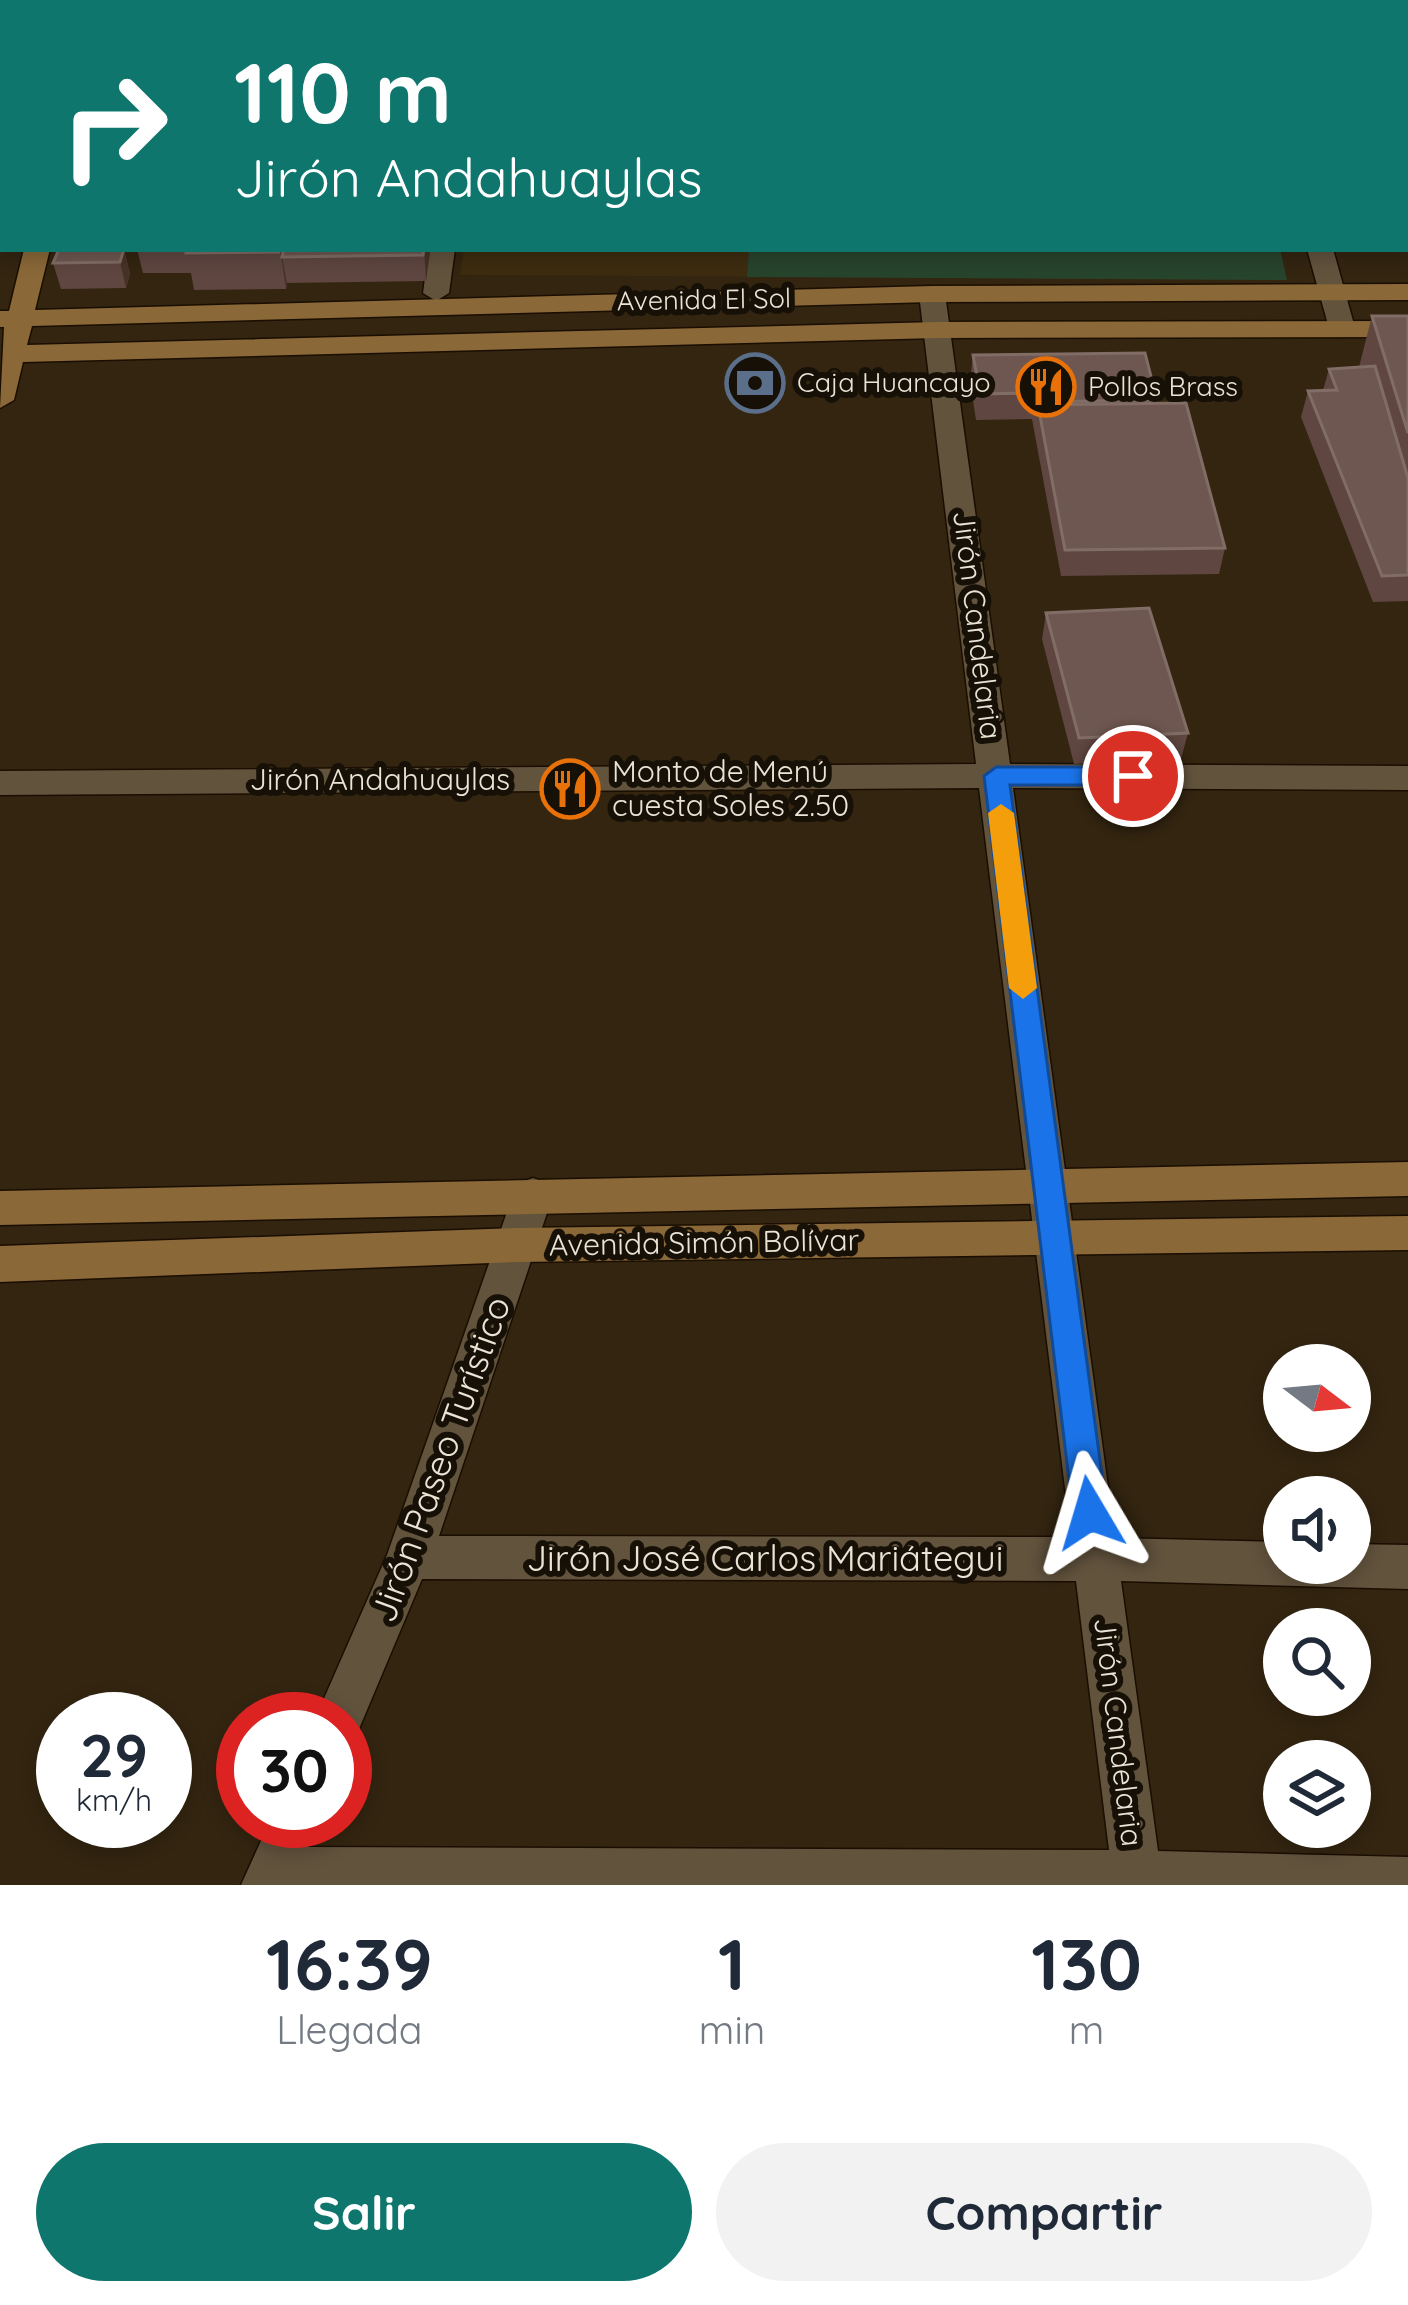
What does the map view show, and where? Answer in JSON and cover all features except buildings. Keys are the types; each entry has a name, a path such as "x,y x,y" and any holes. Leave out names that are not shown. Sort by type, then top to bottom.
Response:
{"street":[{"path":"0,400 10,319 36,252"},
{"path":"436,293 442,252"},
{"path":"1321,252 1342,328"},
{"name":"Avenida El Sol","path":"5,354 1408,292"},
{"name":"Avenida El Sol","path":"10,319 935,312 1408,328"},
{"name":"Jirón Candelaria","path":"935,312 1137,1880"},
{"name":"Jirón Andahuaylas","path":"0,783 1408,778"},
{"name":"Avenida Simón Bolívar","path":"0,1208 1408,1178"},
{"name":"Jirón Paseo Turístico","path":"351,1692 410,1557 533,1196"},
{"name":"Avenida Simón Bolívar","path":"0,1264 518,1245 1408,1233"},
{"name":"Jirón José Carlos Mariátegui","path":"410,1557 1096,1559 1408,1567"},
{"path":"283,1848 270,1878 1408,1882"}],"shaded area":[{"path":"464,252 1281,252 1287,280 460,275"}],"green space":[{"path":"749,252 1281,252 1287,280 747,277"}],"slow traffic":[{"path":"1001,813 1023,988"}],"place":[{"name":"Caja Huancayo","path":"755,383"},
{"name":"Pollos Brass","path":"1046,387"},
{"name":"Monto de Menú cuesta Soles 2.50","path":"570,789"}],"route":[{"path":"1090,1513 996,776 1133,776"}]}
